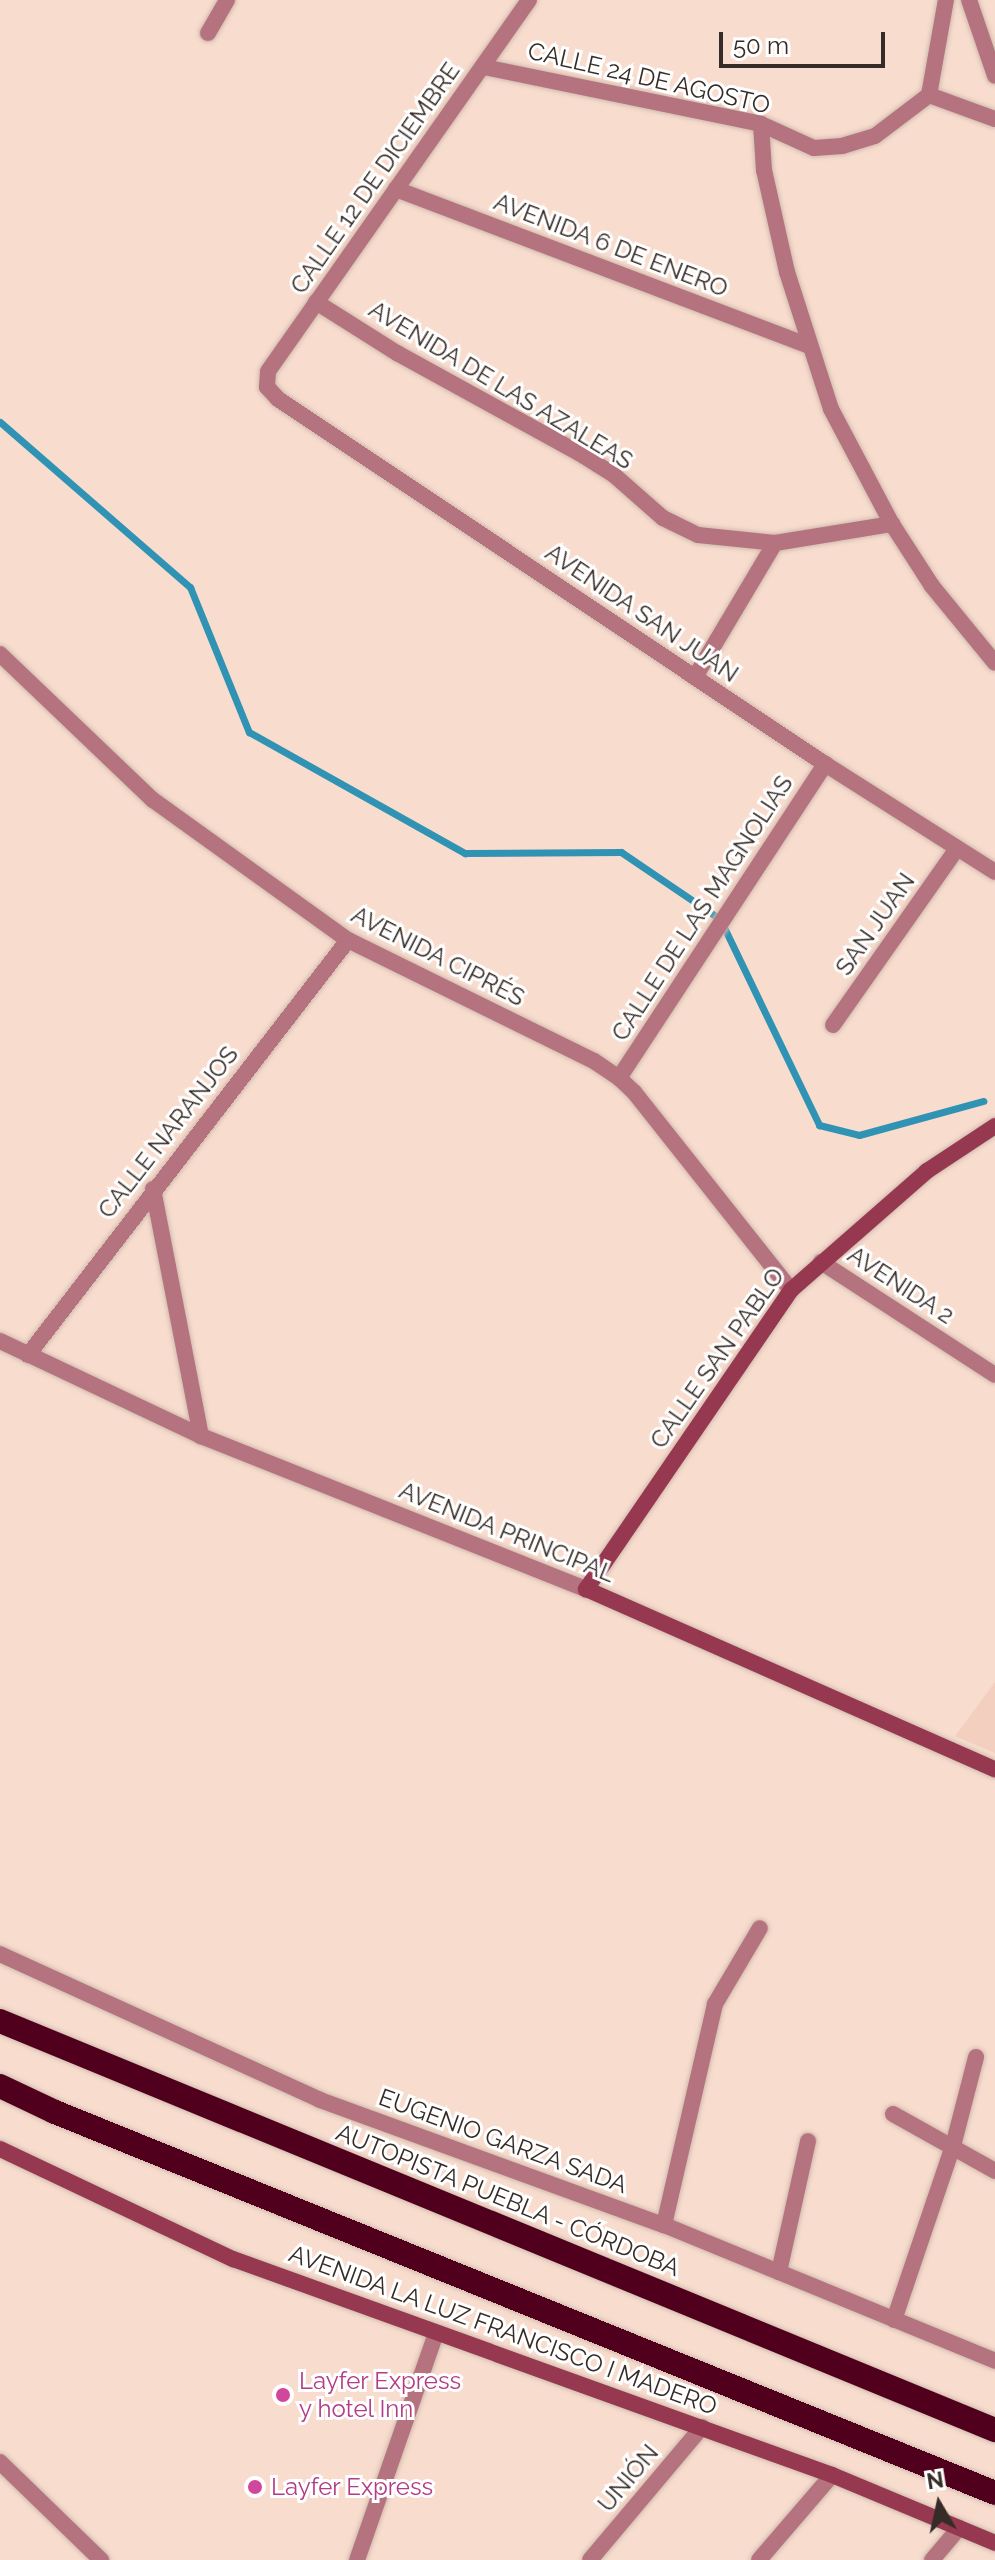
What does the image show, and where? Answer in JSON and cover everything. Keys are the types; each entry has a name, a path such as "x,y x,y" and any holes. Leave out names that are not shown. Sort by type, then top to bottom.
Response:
{"highway":[{"name":"AUTOPISTA PUEBLA - CÓRDOBA","path":"0,2021 995,2430"},
{"path":"0,2086 70,2118 995,2493"}],"street":[{"path":"208,33 227,0"},
{"name":"CALLE 12 DE DICIEMBRE","path":"267,387 268,372 529,0"},
{"path":"946,0 929,95 995,119"},
{"path":"969,0 995,76"},
{"name":"CALLE 24 DE AGOSTO","path":"484,67 761,124 814,148 842,146 875,136 929,95"},
{"path":"761,124 764,170 775,224 809,346 831,409 892,524 932,586 995,663"},
{"name":"AVENIDA 6 DE ENERO","path":"396,189 809,346"},
{"name":"AVENIDA DE LAS AZALEAS","path":"316,302 397,353 614,475 663,518 698,535 775,543 892,524"},
{"name":"AVENIDA SAN JUAN","path":"267,387 278,399 825,764 995,872"},
{"path":"695,677 775,543"},
{"name":"AVENIDA CIPRÉS","path":"0,654 153,800 348,940 594,1061 619,1078 634,1092 791,1290"},
{"name":"CALLE DE LAS MAGNOLIAS","path":"619,1078 825,764"},
{"name":"SAN JUAN","path":"833,1025 956,850"},
{"name":"CALLE NARANJOS","path":"28,1355 348,940"},
{"name":"CALLE SAN PABLO","path":"586,1589 791,1290 927,1171 995,1126"},
{"path":"153,1189 201,1436"},
{"name":"AVENIDA 2","path":"821,1262 995,1375"},
{"name":"AVENIDA PRINCIPAL","path":"0,1341 201,1436 586,1589 995,1769"},
{"path":"664,2225 715,2004 760,1928"},
{"name":"EUGENIO GARZA SADA","path":"0,1954 320,2100 664,2225 995,2361"},
{"path":"894,2320 953,2146 976,2057"},
{"path":"893,2114 995,2171"},
{"path":"779,2272 808,2141"},
{"name":"AVENIDA LA LUZ FRANCISCO I MADERO","path":"0,2149 218,2253 832,2475 995,2543"},
{"path":"357,2560 436,2333"},
{"name":"UNIÓN","path":"590,2560 702,2427"},
{"path":"0,2462 101,2560"},
{"path":"759,2560 832,2475"},
{"path":"932,2560 959,2528"}],"shaded area":[{"path":"995,1682 995,1753 955,1736"}],"waterway":[{"path":"0,422 190,587 249,732 465,853 621,852 720,919 819,1125 859,1135 983,1101"}],"place":[{"name":"Layfer Express y hotel Inn","path":"283,2395"},
{"name":"Layfer Express","path":"255,2487"}]}
